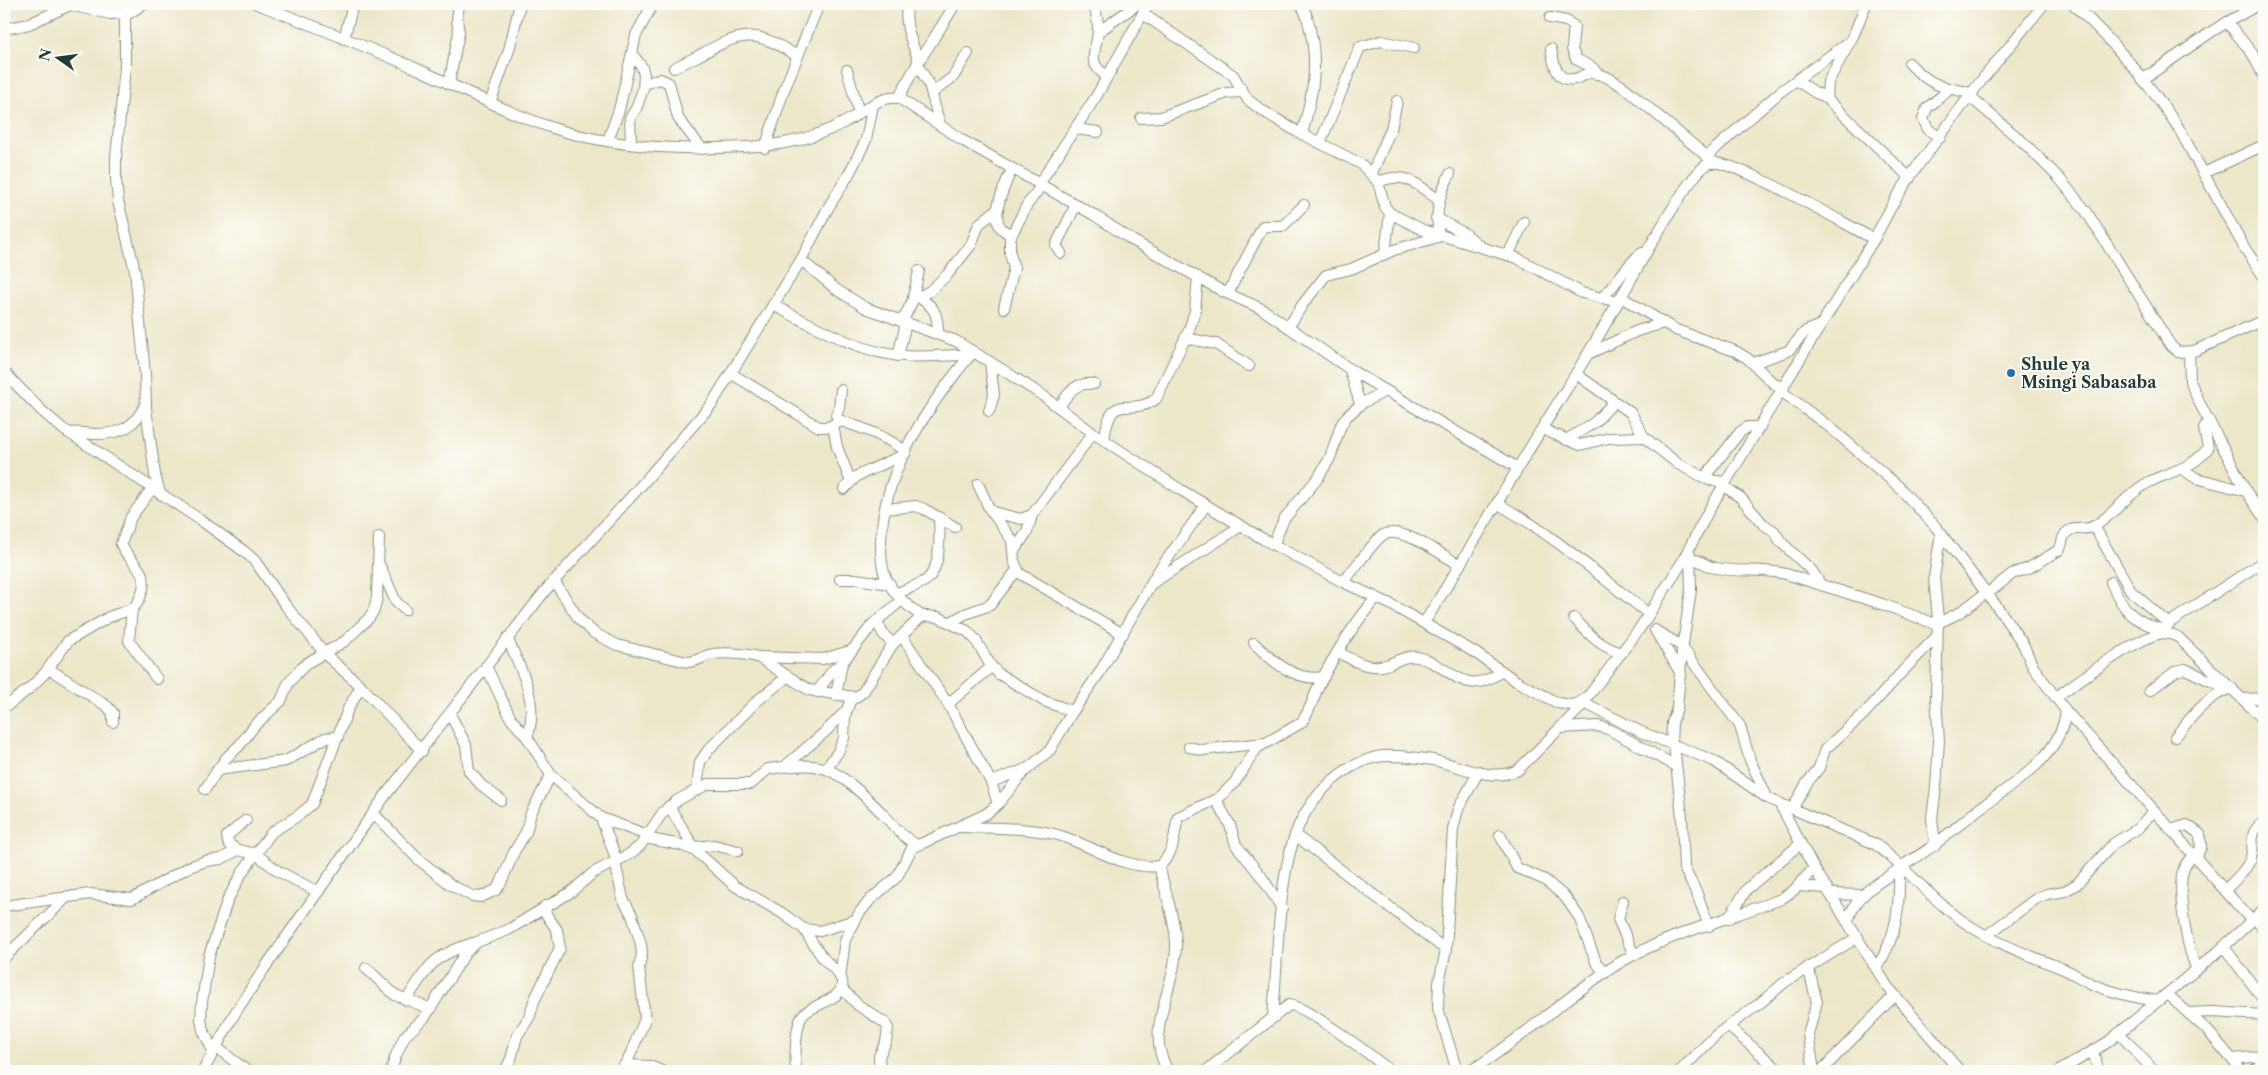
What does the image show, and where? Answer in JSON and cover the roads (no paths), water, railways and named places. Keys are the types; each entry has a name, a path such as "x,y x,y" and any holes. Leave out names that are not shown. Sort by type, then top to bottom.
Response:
{"street":[{"path":"4,29 29,24 70,5 110,14 130,12 143,4"},
{"path":"257,4 552,128 631,144 702,149 765,148 810,138 846,122 873,105 893,97 899,98 1012,169 1228,294 1262,309 1350,370 1518,468"},
{"path":"344,39 353,4"},
{"path":"449,84 459,32 457,20 459,4"},
{"path":"490,103 509,50 520,4"},
{"path":"608,140 618,110 636,35 653,4"},
{"path":"765,148 784,90 819,4"},
{"path":"908,4 906,16 911,40 918,63 932,93 940,125"},
{"path":"899,98 910,74 955,4"},
{"path":"1094,4 1098,32 1093,58 1096,68 1108,76"},
{"path":"1300,4 1308,20 1314,47 1316,72 1302,134"},
{"path":"1827,97 1828,82 1866,4"},
{"path":"1273,1016 1282,908 1296,835 1309,808 1332,781 1365,761 1378,757 1435,760 1479,771 1503,774 1518,770 1560,728 1590,694 1647,617 1910,178 1971,95 2044,4"},
{"path":"2073,4 2118,47 2174,122 2244,247 2264,277"},
{"path":"2142,80 2227,22 2259,4"},
{"path":"1098,32 1140,8"},
{"path":"1004,308 1014,268 1010,253 1011,235 1027,205 1108,76 1140,8"},
{"path":"1140,8 1233,75 1248,100 1263,111 1302,134 1362,164 1375,178 1385,207 1390,213 1423,230 1508,255 1531,264 1582,293 1620,300 1691,337 1707,340 1735,351 1753,363 1777,386 1832,429 1898,486 1941,534 1987,593 2023,644 2033,667 2066,711 2194,856 2264,930"},
{"path":"4,708 30,688 48,669 71,639 109,618 132,609 138,604 144,588 143,573 127,555 121,544 131,516 156,491 146,404 135,271 118,201 116,178 116,157 125,67 125,13"},
{"path":"1550,18 1566,20 1574,26 1572,49 1576,59 1593,68 1597,74"},
{"path":"2227,22 2252,53 2264,77"},
{"path":"674,68 716,45 730,39 743,37 764,38 798,57"},
{"path":"1320,143 1360,48 1381,41 1414,48"},
{"path":"1424,623 1498,504 1684,191 1701,168 1711,162 1711,159 1796,80 1848,43"},
{"path":"1551,49 1557,72 1566,79 1576,78 1588,73 1609,78 1625,88 1711,159 1766,181 1874,240"},
{"path":"932,93 953,77 968,53"},
{"path":"631,144 632,125 630,118 636,109 644,84 642,67 632,54"},
{"path":"1910,63 1930,82 1971,95 2024,143 2059,178 2081,204 2173,348 2190,378 2209,420 2246,491 2264,518"},
{"path":"847,70 859,113"},
{"path":"644,84 660,79 669,83 678,118 702,149"},
{"path":"1796,80 1816,94 1827,97 1910,178"},
{"path":"1940,138 1928,129 1923,119 1927,108 1950,89"},
{"path":"1141,118 1161,117 1227,93 1242,92"},
{"path":"1375,178 1391,129 1397,101"},
{"path":"202,1071 264,969 373,813 507,638 554,581 711,406 802,260 866,140 873,105"},
{"path":"1075,129 1098,132"},
{"path":"2204,173 2264,145"},
{"path":"1011,235 998,224 998,209 1000,197 1012,169"},
{"path":"1440,235 1436,218 1439,200 1450,174"},
{"path":"1375,178 1395,177 1409,180 1439,200"},
{"path":"1061,253 1056,246 1076,205"},
{"path":"1228,294 1263,226 1283,226 1304,205"},
{"path":"916,296 930,291 948,274 970,244 979,224 998,209"},
{"path":"1385,254 1390,213"},
{"path":"1436,218 1467,235 1481,247"},
{"path":"1508,255 1524,222"},
{"path":"1289,326 1303,304 1326,275 1351,269 1385,254 1440,235"},
{"path":"1601,298 1610,291 1636,258 1648,250"},
{"path":"802,260 837,290 866,308 938,334 990,362 1059,408 1093,434 1206,505 1273,544 1424,623 1474,652 1502,672 1558,703 1572,705 1582,702 1641,732 1714,761 1767,798 1875,844 1953,914 2008,947 2039,961 2063,968 2091,984 2135,997 2162,998 2188,1013 2242,1071"},
{"path":"898,356 904,323 916,296 919,271"},
{"path":"1104,440 1108,418 1119,406 1148,405 1156,400 1185,338 1194,311 1198,277"},
{"path":"916,296 933,308 938,324 938,334"},
{"path":"773,305 843,338 870,349 898,356 972,353"},
{"path":"2173,348 2178,352 2189,352 2264,320"},
{"path":"1588,354 1637,331 1664,323"},
{"path":"1753,363 1788,351 1806,331 1820,326"},
{"path":"1185,338 1216,344 1249,366"},
{"path":"2189,352 2190,378"},
{"path":"923,617 899,597 890,584 881,559 886,500 906,453 930,408 972,353"},
{"path":"989,411 994,395 990,362"},
{"path":"1350,370 1360,404"},
{"path":"4,372 42,411 68,433 156,491 245,552 255,561 286,606 325,653 360,686 422,751"},
{"path":"1769,379 1792,373"},
{"path":"732,374 819,427 838,423 894,442 906,453"},
{"path":"1576,374 1631,413 1644,438 1678,464 1704,478 1725,484 1741,498 1763,524 1774,531 1780,542 1812,571 1822,585"},
{"path":"1059,408 1075,387 1082,383 1094,384"},
{"path":"841,390 836,416 838,420 837,448 847,486 878,465 906,453"},
{"path":"1273,544 1284,519 1318,478 1326,464 1341,425 1347,416 1360,404 1386,391"},
{"path":"1566,440 1595,422 1614,402"},
{"path":"68,433 94,434 126,429 133,424 146,404"},
{"path":"1690,560 1703,561 1714,568 1776,572 1882,604 1938,624 1959,613 2012,574 2029,568 2060,550 2065,534 2071,529 2087,529 2094,526 2134,491 2150,482 2182,469 2203,455 2208,448 2204,428 2209,420"},
{"path":"1704,478 1740,432 1748,427 1760,427"},
{"path":"1542,429 1580,445 1609,438 1644,438"},
{"path":"1014,551 1027,532 1032,515 1093,434"},
{"path":"2182,469 2196,478 2246,491"},
{"path":"978,484 993,512 1008,531 1012,540 1017,570 1024,577 1123,634"},
{"path":"1498,504 1526,519 1560,543 1647,617 1671,661 1681,674"},
{"path":"880,1071 879,1056 886,1042 888,1028 885,1023 858,1005 841,988 840,977 844,947 855,920 871,899 897,878 909,852 916,845 986,814 1050,750 1072,711 1100,672 1123,634 1150,584 1183,534 1206,505"},
{"path":"885,509 916,506 955,527"},
{"path":"993,512 1021,519 1032,515"},
{"path":"817,692 833,670 842,663 850,651 899,597 928,579 933,571 939,546 939,517"},
{"path":"1150,584 1241,526"},
{"path":"2094,526 2131,591 2164,629"},
{"path":"1344,582 1376,541 1382,535 1389,533 1414,538 1460,565"},
{"path":"1935,846 1932,818 1939,741 1936,698 1938,605 1934,578 1941,534"},
{"path":"205,790 218,770 255,725 281,701 288,684 297,673 307,663 353,634 374,610 379,565 379,537"},
{"path":"1690,546 1691,590 1682,647 1681,674 1672,723 1673,745 1682,817 1684,868 1698,894 1709,926"},
{"path":"2056,697 2117,656 2164,629 2264,561"},
{"path":"379,565 396,602 405,610"},
{"path":"951,622 965,614 990,606 1017,570"},
{"path":"840,579 856,579 890,584"},
{"path":"554,581 586,627 617,646 680,662 692,662 706,656 742,654 757,657 777,656 823,659 850,651"},
{"path":"2111,582 2122,606 2129,614 2139,622 2164,629 2178,637 2264,720"},
{"path":"958,827 1029,830 1055,835 1137,866 1160,866 1169,858 1174,844 1178,817 1216,800 1235,782 1251,754 1265,743 1301,723 1306,717 1324,676 1338,652 1352,629 1376,598"},
{"path":"132,609 130,641 157,679"},
{"path":"784,767 825,732 846,711 854,697 863,692 884,654 923,617 931,616 951,622 968,631 976,639 991,667 1020,688 1072,711"},
{"path":"1574,618 1595,641 1607,649 1622,653"},
{"path":"876,621 883,634 893,644"},
{"path":"1655,630 1682,647 1740,726 1750,760 1767,798"},
{"path":"902,636 948,704 991,782 998,804"},
{"path":"1792,809 1807,783 1819,768 1825,749 1864,714 1937,636"},
{"path":"507,638 522,673 530,700 532,716 527,737"},
{"path":"1254,643 1276,663 1300,677 1324,676"},
{"path":"1338,652 1371,666 1386,665 1406,657 1419,658 1460,680 1470,683 1482,683 1502,672"},
{"path":"757,657 810,690 854,697"},
{"path":"836,695 842,663"},
{"path":"486,666 511,719 527,737 551,776 602,818 646,836 695,849 714,845 738,851"},
{"path":"948,704 991,667"},
{"path":"48,669 107,706 113,713 113,722"},
{"path":"2149,691 2166,677 2181,669 2190,670 2230,688"},
{"path":"697,789 700,762 709,749 757,701 788,676"},
{"path":"247,1071 215,1049 203,1030 201,1019 209,956 228,899 243,871 272,832 299,815 312,804 348,709 360,686"},
{"path":"2175,737 2202,706 2216,695 2230,688"},
{"path":"2243,699 2264,698"},
{"path":"826,769 838,752 844,738 846,711"},
{"path":"1848,920 1855,904 1862,895 1935,846 2044,758 2064,727 2066,711"},
{"path":"450,714 466,745 469,771 481,785 501,800"},
{"path":"1560,728 1598,726 1608,729 1676,766"},
{"path":"218,770 286,761 325,738 338,737"},
{"path":"1189,747 1202,750 1265,743"},
{"path":"406,1000 427,967 436,959 448,951 508,930 570,892 593,872 628,855 640,846 669,806 697,789 716,783 751,784 768,769 804,766 826,769 858,792 882,814 901,836 916,845"},
{"path":"991,782 1030,768"},
{"path":"1457,1071 1438,1008 1439,983 1446,950 1453,829 1458,809 1479,771"},
{"path":"373,813 418,859 451,885 472,896 481,898 496,890 526,832 530,813 551,776"},
{"path":"1216,800 1230,825 1236,845 1261,876 1282,908"},
{"path":"1779,803 1814,868 1894,995 1960,1071"},
{"path":"669,806 695,849 735,886 804,929 820,931 855,920"},
{"path":"1987,935 2037,898 2064,891 2078,884 2114,844 2137,829 2154,811"},
{"path":"602,818 616,861 623,899 632,915 642,954 639,967 645,1018 623,1068 650,1066 662,1071"},
{"path":"246,820 227,836 228,842 238,850 256,854 278,871 318,892"},
{"path":"2225,890 2251,859 2253,833 2256,827 2264,822"},
{"path":"2171,830 2187,825 2200,834 2201,847 2184,869 2183,895 2187,940 2197,969"},
{"path":"1296,835 1446,950"},
{"path":"1500,835 1517,868 1545,880 1565,897 1579,916 1596,962 1605,973"},
{"path":"1728,919 1747,889 1800,844"},
{"path":"4,906 90,894 132,898 189,867 206,861 221,859 238,850"},
{"path":"1160,866 1176,941 1175,962 1158,1031 1158,1046 1168,1071"},
{"path":"1470,1071 1517,1038 1570,996 1634,955 1675,937 1781,899 1798,886 1814,868"},
{"path":"1876,968 1889,948 1893,937 1898,908 1901,868"},
{"path":"1798,886 1862,895"},
{"path":"4,958 68,896"},
{"path":"1623,901 1618,919 1634,955"},
{"path":"1842,911 1855,904"},
{"path":"505,1071 511,1059 517,1036 530,1016 534,1001 560,948 556,930 546,914 545,906"},
{"path":"2058,1071 2093,1052 2119,1034 2224,947 2264,909"},
{"path":"804,929 823,958 840,977"},
{"path":"1680,1071 1702,1046 1784,982 1858,937"},
{"path":"391,1071 396,1055 406,1036 432,1009 466,952 477,942"},
{"path":"2224,947 2264,1000"},
{"path":"1808,966 1817,1002 1808,1034 1814,1071"},
{"path":"366,968 395,995 432,1009"},
{"path":"796,1071 798,1038 802,1016 809,1010 832,999 841,988"},
{"path":"1821,1071 1894,995"},
{"path":"1206,1071 1289,1005 1295,1005 1370,1054 1390,1071"},
{"path":"2188,1013 2212,1012 2264,1015"},
{"path":"1728,1026 1780,1071"},
{"path":"2119,1034 2154,1071"},
{"path":"2093,1052 2099,1071"},
{"path":"2232,1059 2264,1056"},
{"path":"2254,1071 2264,1061"}],"place":[{"name":"Shule ya Msingi Sabasaba","path":"2011,373"}]}
